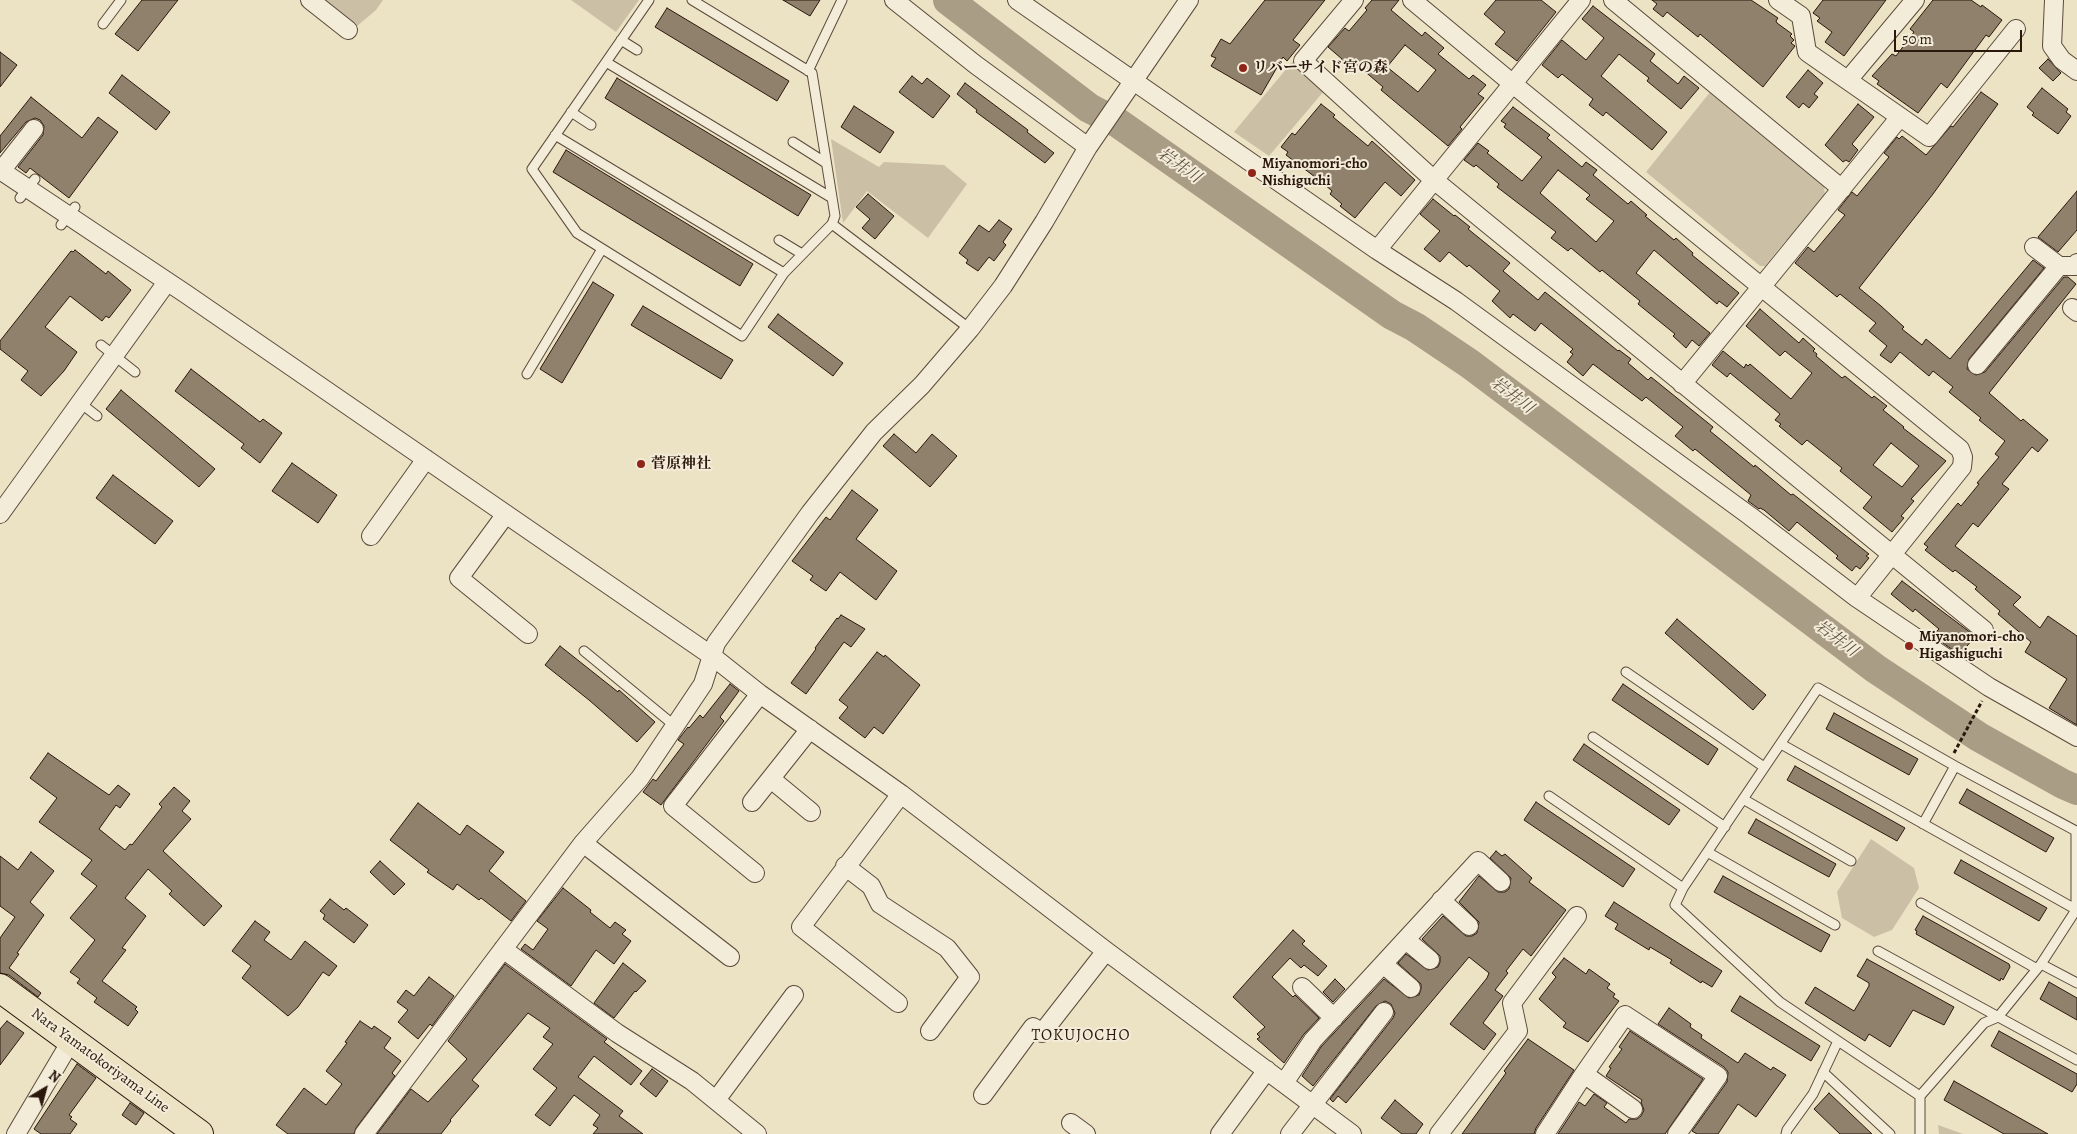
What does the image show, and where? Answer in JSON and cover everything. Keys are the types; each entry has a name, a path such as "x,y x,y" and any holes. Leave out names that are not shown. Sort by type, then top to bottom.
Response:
{"main road":[{"name":"Nara Yamatokoriyama Line","path":"0,988 199,1134"}],"street":[{"path":"310,0 348,30"},
{"path":"894,0 976,65 1091,143"},
{"path":"1017,0 1130,86 1456,301 1750,516 1858,598 1989,687 2077,737"},
{"path":"364,1134 583,844 640,778 703,684 716,643 810,513 874,432 922,384 970,329 1008,278 1091,143 1189,0"},
{"path":"1354,0 1303,61 1434,180 1984,630"},
{"path":"1412,0 1956,446 1962,453 1962,466 1858,598"},
{"path":"1377,250 1581,0"},
{"path":"1613,0 1842,189"},
{"path":"1778,0 1801,16 1807,52 1929,137 2016,29"},
{"path":"1848,80 1914,0"},
{"path":"2054,0 2052,46 2062,60 2077,70"},
{"path":"1682,384 1900,117"},
{"path":"34,129 0,171 167,282 712,656 760,694 901,794 1106,951 1352,1134"},
{"path":"2034,247 2059,266 2075,266 2077,263"},
{"path":"1977,365 2059,266"},
{"path":"0,514 79,402 108,350 167,282"},
{"path":"370,536 426,459"},
{"path":"506,514 459,578 528,634"},
{"path":"755,873 673,806 760,694"},
{"path":"752,802 810,729"},
{"path":"771,779 810,812"},
{"path":"898,1003 801,927 901,794"},
{"path":"583,844 730,956"},
{"path":"1284,1083 1313,1040 1478,861 1501,882"},
{"path":"846,866 871,886 880,904 947,948 970,977 930,1031"},
{"path":"1441,900 1470,926"},
{"path":"1438,1134 1485,1068 1518,1031 1512,1003 1577,916"},
{"path":"1406,940 1430,960"},
{"path":"503,949 617,1033 692,1081 758,1134"},
{"path":"983,1095 1033,1027 1042,1033 1106,951"},
{"path":"1383,964 1411,988"},
{"path":"1302,987 1334,1018"},
{"path":"716,1100 794,995"},
{"path":"1290,1134 1384,1012"},
{"path":"1545,1134 1625,1015 1718,1076 1677,1134"},
{"path":"16,1134 71,1041"},
{"path":"1220,1134 1267,1070"},
{"path":"1584,1074 1633,1109"},
{"path":"1071,1123 1086,1134"}],"lane":[{"path":"103,24 121,0"},
{"path":"649,0 532,169 577,233 742,336 784,273 832,224 835,216 812,73 692,0"},
{"path":"808,71 842,0"},
{"path":"620,40 637,50"},
{"path":"606,62 832,198"},
{"path":"571,112 591,124"},
{"path":"555,135 784,273"},
{"path":"793,142 826,163"},
{"path":"832,224 970,329"},
{"path":"779,240 802,254"},
{"path":"527,374 602,249"},
{"path":"108,350 135,372"},
{"path":"79,402 97,416"},
{"path":"584,650 676,726"},
{"path":"1626,672 1764,767"},
{"path":"1920,1096 1780,1002 1675,905 1683,888 1818,688 1955,766 2076,831 2077,910 2039,967 1998,1017 1984,1023 1920,1096 1920,1134"},
{"path":"1593,737 1725,827"},
{"path":"1781,744 2077,910"},
{"path":"1923,824 1955,766"},
{"path":"1549,796 1683,888"},
{"path":"1743,800 1851,862"},
{"path":"1709,852 1835,925"},
{"path":"1921,903 2039,967 2077,983"},
{"path":"1878,951 2077,1060"},
{"path":"1786,1134 1786,1130 1813,1094 1838,1041"},
{"path":"1823,1072 1890,1134"}],"path":[{"path":"1954,752 1986,694"}],"shaded area":[{"path":"321,0 383,0 376,10 356,27"},
{"path":"571,0 639,0 616,32"},
{"path":"1292,62 1324,91 1269,156 1234,132"},
{"path":"1711,91 1824,184 1825,197 1790,240 1786,240 1765,266 1760,266 1646,172"},
{"path":"831,139 879,167 884,162 944,165 967,184 928,238 867,191 843,223"},
{"path":"1871,839 1914,868 1919,888 1892,930 1874,937 1842,918 1837,892"},
{"path":"1938,1125 1963,1134 1939,1134"}],"building":[{"path":"142,0 178,0 138,51 115,34"},
{"path":"783,0 820,0 810,16"},
{"path":"1265,0 1325,0 1293,40 1300,45 1287,61 1283,57 1261,95 1211,66 1216,58 1211,56 1221,39 1230,44"},
{"path":"1372,0 1399,0 1391,10 1422,36 1425,32 1444,48 1438,54 1469,79 1473,75 1486,85 1478,94 1484,98 1460,127 1462,129 1448,146 1381,90 1383,87 1355,63 1350,69 1328,47 1345,28 1349,31 1367,10 1365,8","holes":["1405,45 1436,70 1418,92 1387,67"]},
{"path":"1496,0 1541,0 1556,12 1517,61 1495,44 1505,32 1484,14"},
{"path":"1652,0 1751,0 1778,18 1777,23 1792,34 1790,36 1794,40 1791,43 1795,46 1763,87 1700,34 1698,37 1667,12 1663,17 1653,9 1657,4"},
{"path":"1823,0 1886,0 1844,56 1825,42 1832,32 1817,21 1820,18 1813,13"},
{"path":"1933,0 1971,0 1981,7 1982,5 2002,20 1989,37 1986,35 1947,88 1941,83 1918,113 1877,84 1879,81 1872,76 1892,54 1896,56 1914,32 1910,29"},
{"path":"1593,6 1655,54 1650,61 1678,84 1684,76 1699,88 1681,109 1647,81 1649,78 1619,54 1601,76 1667,132 1652,150 1606,112 1603,116 1589,105 1593,99 1562,74 1558,78 1542,65 1562,40 1586,60 1604,38 1582,19"},
{"path":"667,8 789,81 777,101 655,27"},
{"path":"0,52 17,65 0,87"},
{"path":"2048,59 2061,73 2053,81 2039,68"},
{"path":"1808,70 1823,83 1814,94 1818,97 1809,108 1803,103 1799,108 1786,97"},
{"path":"122,75 170,112 156,130 109,93"},
{"path":"912,76 922,84 927,78 950,96 933,118 899,92"},
{"path":"617,78 811,195 798,216 605,98"},
{"path":"965,83 1028,130 1027,132 1054,153 1045,163 976,112 977,110 957,94"},
{"path":"2042,88 2068,109 2066,112 2071,116 2058,134 2032,115 2034,113 2027,107"},
{"path":"1981,92 1998,104 1933,194 1859,288 1904,327 1902,329 1922,345 1926,339 1950,359 2033,260 2044,268 1969,359 1967,369 1976,375 1985,372 2064,277 2068,277 2076,284 1989,393 2021,421 2023,419 2048,440 2038,452 2032,447 2002,484 2009,489 1978,527 1973,523 1955,546 2021,597 2013,605 2040,628 2048,616 2077,636 2077,725 2049,708 2067,679 2025,652 2031,642 1998,614 2000,611 1975,589 1977,587 1955,570 1953,572 1925,550 1928,547 1924,544 1958,503 1961,506 1999,457 1995,454 2005,441 1979,420 1981,418 1949,392 1953,387 1933,371 1929,376 1900,352 1891,363 1880,355 1887,346 1869,331 1876,323 1840,294 1837,297 1795,263 1808,247 1814,252 1845,215 1838,210 1852,192 1857,196 1889,157 1884,153 1897,137 1899,139 1902,136 1926,155 1951,126 1953,127"},
{"path":"31,97 82,138 98,117 118,132 69,198 30,168 26,173 18,167 43,135 44,126 40,120 35,118 26,122 0,153 0,136"},
{"path":"1321,104 1335,115 1333,117 1368,146 1372,141 1415,180 1401,196 1385,182 1355,218 1340,206 1342,204 1330,194 1332,191 1286,155 1288,152 1281,147 1292,133 1295,135"},
{"path":"1858,104 1874,117 1852,144 1858,150 1849,162 1846,160 1843,162 1825,145"},
{"path":"854,106 894,132 880,153 841,127"},
{"path":"1513,107 1550,135 1547,138 1582,167 1586,162 1597,170 1593,175 1628,204 1631,201 1647,215 1645,216 1674,240 1676,238 1693,253 1692,255 1739,293 1727,307 1719,301 1717,304 1654,250 1636,273 1710,333 1699,346 1692,340 1686,348 1673,336 1675,334 1638,304 1640,301 1571,248 1568,251 1551,238 1556,232 1497,187 1499,184 1476,165 1474,167 1464,160 1478,143 1489,151 1487,153 1522,181 1542,157 1504,127 1506,124 1501,121","holes":["1558,170 1590,195 1586,199 1614,221 1596,242 1540,193"]},
{"path":"566,150 753,264 740,286 553,172"},
{"path":"2077,191 2077,230 2058,252 2038,237"},
{"path":"868,194 894,216 875,239 862,228 870,219 856,207"},
{"path":"1433,199 1470,227 1468,229 1510,263 1503,271 1538,300 1545,292 1618,351 1631,359 1628,363 1648,380 1651,377 1713,427 1710,431 1754,467 1755,465 1869,554 1866,556 1869,558 1860,569 1856,566 1852,571 1836,558 1838,556 1797,522 1789,531 1764,510 1759,509 1748,501 1751,495 1695,449 1693,451 1675,436 1683,427 1646,397 1642,401 1593,364 1583,376 1567,362 1573,354 1570,352 1573,349 1541,323 1535,331 1513,314 1510,318 1492,301 1500,291 1469,265 1467,267 1449,252 1440,262 1424,249 1440,231 1420,214"},
{"path":"999,220 1012,229 1003,242 1006,245 994,261 989,257 978,271 966,263 968,260 959,253 979,225 989,232"},
{"path":"75,250 106,274 108,271 131,290 109,318 106,316 102,321 70,296 45,327 77,352 64,371 41,396 21,380 28,371 0,349 0,341 71,251"},
{"path":"593,282 614,295 562,383 540,369"},
{"path":"643,306 733,360 721,379 631,325"},
{"path":"1760,309 1799,343 1803,338 1815,349 1813,351 1817,354 1816,356 1842,378 1845,376 1872,398 1874,396 1887,406 1883,410 1946,461 1911,499 1914,501 1901,516 1904,518 1892,532 1863,508 1872,497 1840,471 1842,468 1807,440 1802,445 1779,426 1781,424 1775,420 1780,414 1730,373 1727,377 1712,365 1723,351 1744,368 1746,364 1748,366 1750,364 1791,399 1812,373 1785,351 1780,356 1746,326","holes":["1891,443 1919,466 1902,487 1873,465"]},
{"path":"778,314 843,363 833,376 768,327"},
{"path":"191,369 260,422 263,419 282,433 260,463 241,448 244,444 175,391"},
{"path":"121,390 215,469 199,487 106,409"},
{"path":"894,434 916,453 932,434 957,456 930,487 883,446"},
{"path":"292,463 337,495 318,523 272,491"},
{"path":"113,475 173,521 155,544 96,498"},
{"path":"852,490 878,510 856,539 897,571 876,600 840,572 826,591 810,580 813,576 792,561 826,517 830,520"},
{"path":"1902,581 1975,636 1960,655 1943,643 1944,641 1935,633 1939,629 1915,609 1913,612 1891,594"},
{"path":"841,615 865,629 851,647 844,642 806,694 791,683"},
{"path":"1677,619 1766,695 1753,710 1665,633"},
{"path":"560,646 618,692 619,690 655,722 637,742 545,665"},
{"path":"877,652 884,657 885,655 920,685 883,734 874,727 865,738 839,718 848,707 839,700"},
{"path":"730,684 739,691 720,717 724,721 661,805 643,792 653,779 656,781 684,744 678,740 688,727 700,715 703,718"},
{"path":"1623,684 1718,749 1708,765 1612,700"},
{"path":"1834,713 1918,759 1909,775 1826,729"},
{"path":"1584,744 1680,810 1669,825 1573,760"},
{"path":"48,753 109,795 118,785 130,794 120,808 116,805 99,829 125,850 130,844 132,845 162,807 159,804 174,787 190,801 182,811 191,819 163,851 222,906 204,926 169,894 172,891 148,869 125,898 146,916 122,948 126,950 102,981 137,1007 135,1009 138,1012 128,1026 94,1002 97,998 77,983 80,979 70,972 95,940 70,918 97,886 81,874 92,860 39,822 57,798 30,778"},
{"path":"1795,766 1905,828 1897,841 1787,780"},
{"path":"1967,789 2054,838 2046,852 1959,803"},
{"path":"1536,802 1635,869 1623,887 1524,820"},
{"path":"418,803 460,835 467,825 504,852 489,871 526,901 511,921 481,898 479,900 457,884 453,890 427,872 429,870 390,840"},
{"path":"1756,819 1836,864 1829,877 1748,833"},
{"path":"1496,851 1502,856 1505,854 1532,878 1529,882 1566,910 1531,956 1523,949 1506,971 1508,973 1495,990 1503,996 1483,1023 1496,1034 1484,1050 1450,1024 1489,973 1469,957 1346,1103 1338,1096 1333,1102 1330,1099 1393,1018 1395,1013 1391,1004 1385,1001 1376,1006 1313,1086 1302,1076 1321,1047 1384,979 1409,998 1419,995 1421,984 1398,963 1406,954 1428,970 1438,967 1440,956 1422,939 1443,916 1466,936 1472,936 1477,933 1479,922 1459,902 1479,876 1498,892 1505,892 1509,889 1511,878 1490,858"},
{"path":"31,852 54,871 30,902 44,915 17,953 19,954 9,968 41,993 38,997 9,975 0,973 0,938 15,917 0,906 0,856 18,870"},
{"path":"1961,860 2047,908 2039,921 1954,873"},
{"path":"380,861 405,884 394,895 370,872"},
{"path":"1723,876 1830,935 1821,952 1714,892"},
{"path":"563,888 610,928 615,922 626,930 622,934 631,941 614,964 596,950 571,986 521,949 525,944 533,950 548,929 537,921"},
{"path":"330,899 344,910 346,908 368,925 354,943 323,919 325,915 320,911"},
{"path":"1614,902 1722,971 1712,987 1702,981 1701,983 1670,963 1672,960 1650,947 1649,950 1615,929 1618,924 1605,916"},
{"path":"1923,916 2009,964 2010,967 2003,980 2001,978 2000,981 1916,934 1917,931 1915,930"},
{"path":"255,921 270,932 264,940 291,960 305,941 337,966 329,976 323,972 298,1007 288,1016 242,978 251,966 232,951"},
{"path":"1293,930 1305,941 1302,944 1327,966 1318,976 1304,965 1301,968 1290,958 1272,977 1293,997 1295,995 1319,1018 1304,1034 1284,1063 1257,1039 1260,1037 1257,1034 1265,1027 1233,997"},
{"path":"1564,958 1586,974 1589,969 1610,984 1607,988 1615,994 1613,997 1619,1001 1588,1042 1563,1027 1566,1023 1539,999 1556,977 1552,973"},
{"path":"1867,959 1954,1007 1944,1025 1913,1010 1890,1047 1869,1034 1865,1041 1805,1003 1815,987 1854,1011 1869,986 1869,983 1857,976"},
{"path":"623,963 646,981 635,991 614,1018 594,1003"},
{"path":"505,964 607,1039 604,1042 642,1071 631,1085 594,1056 578,1077 623,1111 619,1116 643,1134 593,1134 598,1128 593,1125 600,1115 574,1095 550,1126 535,1115 557,1088 533,1069 553,1044 543,1037 550,1028 528,1013 472,1080 479,1086 450,1120 441,1134 377,1134 411,1089 428,1102 467,1059 448,1041"},
{"path":"429,977 454,996 432,1026 430,1024 418,1039 398,1022 408,1010 397,1002 406,990 414,996"},
{"path":"1335,979 1345,989 1333,1002 1323,992"},
{"path":"2049,982 2077,998 2077,1020 2040,999"},
{"path":"1740,996 1820,1046 1811,1061 1731,1011"},
{"path":"1669,1008 1691,1024 1690,1027 1702,1035 1701,1038 1738,1063 1745,1053 1771,1070 1773,1067 1786,1075 1756,1117 1738,1104 1718,1134 1697,1134 1692,1131 1727,1082 1728,1072 1724,1067 1658,1024"},
{"path":"7,1021 24,1033 0,1065 0,1029"},
{"path":"360,1021 372,1029 374,1026 391,1038 384,1048 401,1061 392,1073 395,1076 356,1128 354,1134 288,1134 276,1125 304,1088 326,1105 342,1084 326,1071 347,1043 345,1042"},
{"path":"1630,1031 1703,1079 1665,1134 1558,1134 1579,1102 1585,1106 1594,1094 1607,1103 1604,1107 1626,1123 1629,1119 1637,1119 1641,1116 1644,1110 1642,1100 1606,1076 1611,1068 1609,1067 1622,1049 1619,1047"},
{"path":"1999,1031 2077,1074 2077,1084 2072,1092 1991,1046"},
{"path":"1528,1039 1574,1070 1534,1134 1462,1134 1506,1073 1504,1071"},
{"path":"77,1064 96,1078 69,1115 72,1117 70,1119 77,1124 70,1134 41,1134 34,1129"},
{"path":"652,1069 668,1081 656,1097 640,1084"},
{"path":"1954,1081 2048,1134 2004,1134 1944,1100"},
{"path":"1829,1093 1872,1134 1840,1134 1814,1109"},
{"path":"1395,1100 1423,1124 1416,1134 1402,1134 1381,1118"},
{"path":"130,1103 144,1113 136,1125 122,1115"}],"waterway":[{"name":"岩井川","path":"948,0 1089,108 1118,123 1392,315 1415,327 1470,364 1876,669 1979,737 2077,790"}],"place":[{"name":"リバーサイド宮の森","path":"1243,68"},
{"name":"Miyanomori-cho Nishiguchi","path":"1252,173"},
{"name":"菅原神社","path":"641,464"},
{"name":"Miyanomori-cho Higashiguchi","path":"1909,646"}],"district":[{"name":"TOKUJOCHO","path":"1081,1036"}]}
